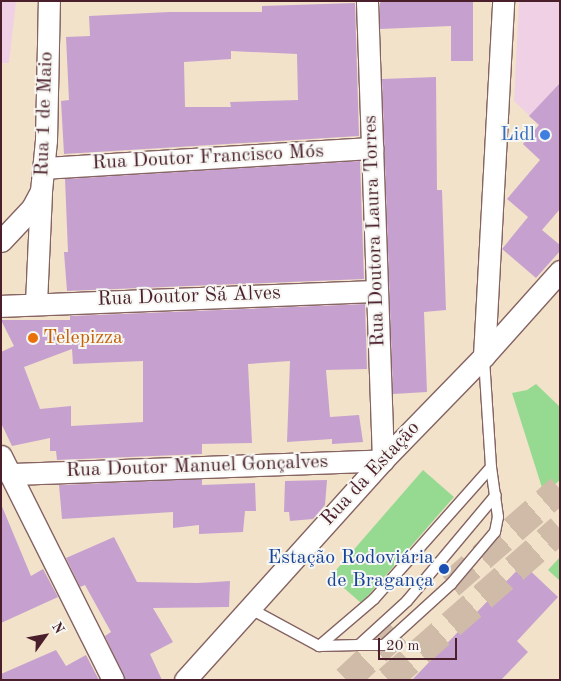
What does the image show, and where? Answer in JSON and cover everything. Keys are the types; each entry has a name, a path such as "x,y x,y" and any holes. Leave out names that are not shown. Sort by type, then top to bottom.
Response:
{"street":[{"name":"Rua 1 de Maio","path":"1,242 32,208 41,191 44,168 49,1"},
{"name":"Rua Doutora Laura Torres","path":"366,1 383,460"},
{"path":"484,356 503,1"},
{"name":"Rua Doutor Francisco Mós","path":"44,168 372,148"},
{"path":"36,303 41,191"},
{"name":"Rua da Estação","path":"185,680 383,460 484,356 557,274"},
{"name":"Rua Doutor Sá Alves","path":"1,306 36,303 377,291"},
{"name":"Rua Doutor Manuel Gonçalves","path":"6,465 383,460"},
{"path":"6,465 113,680"}],"lane":[{"path":"249,608 320,646 384,645 451,584 495,532 498,517 491,467 484,356"},
{"path":"320,646 374,599 491,467"},
{"path":"359,645 407,601 496,495"}],"shaded area":[{"path":"1,1 16,1 9,63 1,63"},
{"path":"519,1 560,1 560,178 523,144 539,125 514,101"}],"green space":[{"path":"536,384 560,407 560,480 544,494 512,393 527,390"},
{"path":"423,470 454,497 361,603 330,576"},
{"path":"560,557 560,581 548,570"}],"building":[{"path":"382,1 473,1 473,61 451,61 451,26 380,29 380,3"},
{"path":"355,3 359,136 64,154 61,101 69,100 66,37 90,36 89,16 169,12 262,12 262,6","holes":["231,51 297,54 298,100 230,102 231,107 185,107 184,62 231,59"]},
{"path":"436,77 437,190 442,190 446,310 424,312 427,392 393,394 382,79"},
{"path":"560,83 560,209 542,230 560,245 560,251 536,278 502,249 528,217 507,199 540,160 523,144 539,125 529,116"},
{"path":"360,161 364,279 67,291 64,252 68,252 65,179"},
{"path":"365,304 367,369 326,370 330,417 359,415 363,442 332,444 332,439 287,442 290,361 248,364 252,443 202,444 202,454 57,460 56,451 50,451 50,438 12,446 1,423 1,352 14,346 1,320 70,320 70,316","holes":["72,349 73,364 143,361 143,422 71,426 71,406 40,409 24,367"]},
{"path":"202,479 202,485 255,483 256,511 245,511 243,532 199,534 199,525 173,528 173,512 62,519 59,485"},
{"path":"327,480 325,505 313,519 290,521 289,512 284,512 285,481"},
{"path":"1,504 31,576 43,569 58,597 1,623"},
{"path":"114,537 137,582 198,583 230,581 229,607 153,608 173,642 150,654 162,680 125,680 105,636 111,632 85,585 80,587 66,558"},
{"path":"523,564 558,597 517,641 528,652 501,680 412,680"},
{"path":"56,650 66,666 86,655 99,680 1,680 1,674"}],"tunnel":[{"path":"450,585 560,489"},
{"path":"388,680 560,529"},
{"path":"346,680 405,625"}],"place":[{"name":"Lidl","path":"545,135"},
{"name":"Telepizza","path":"33,338"},
{"name":"Estação Rodoviária de Bragança","path":"444,569"}]}
